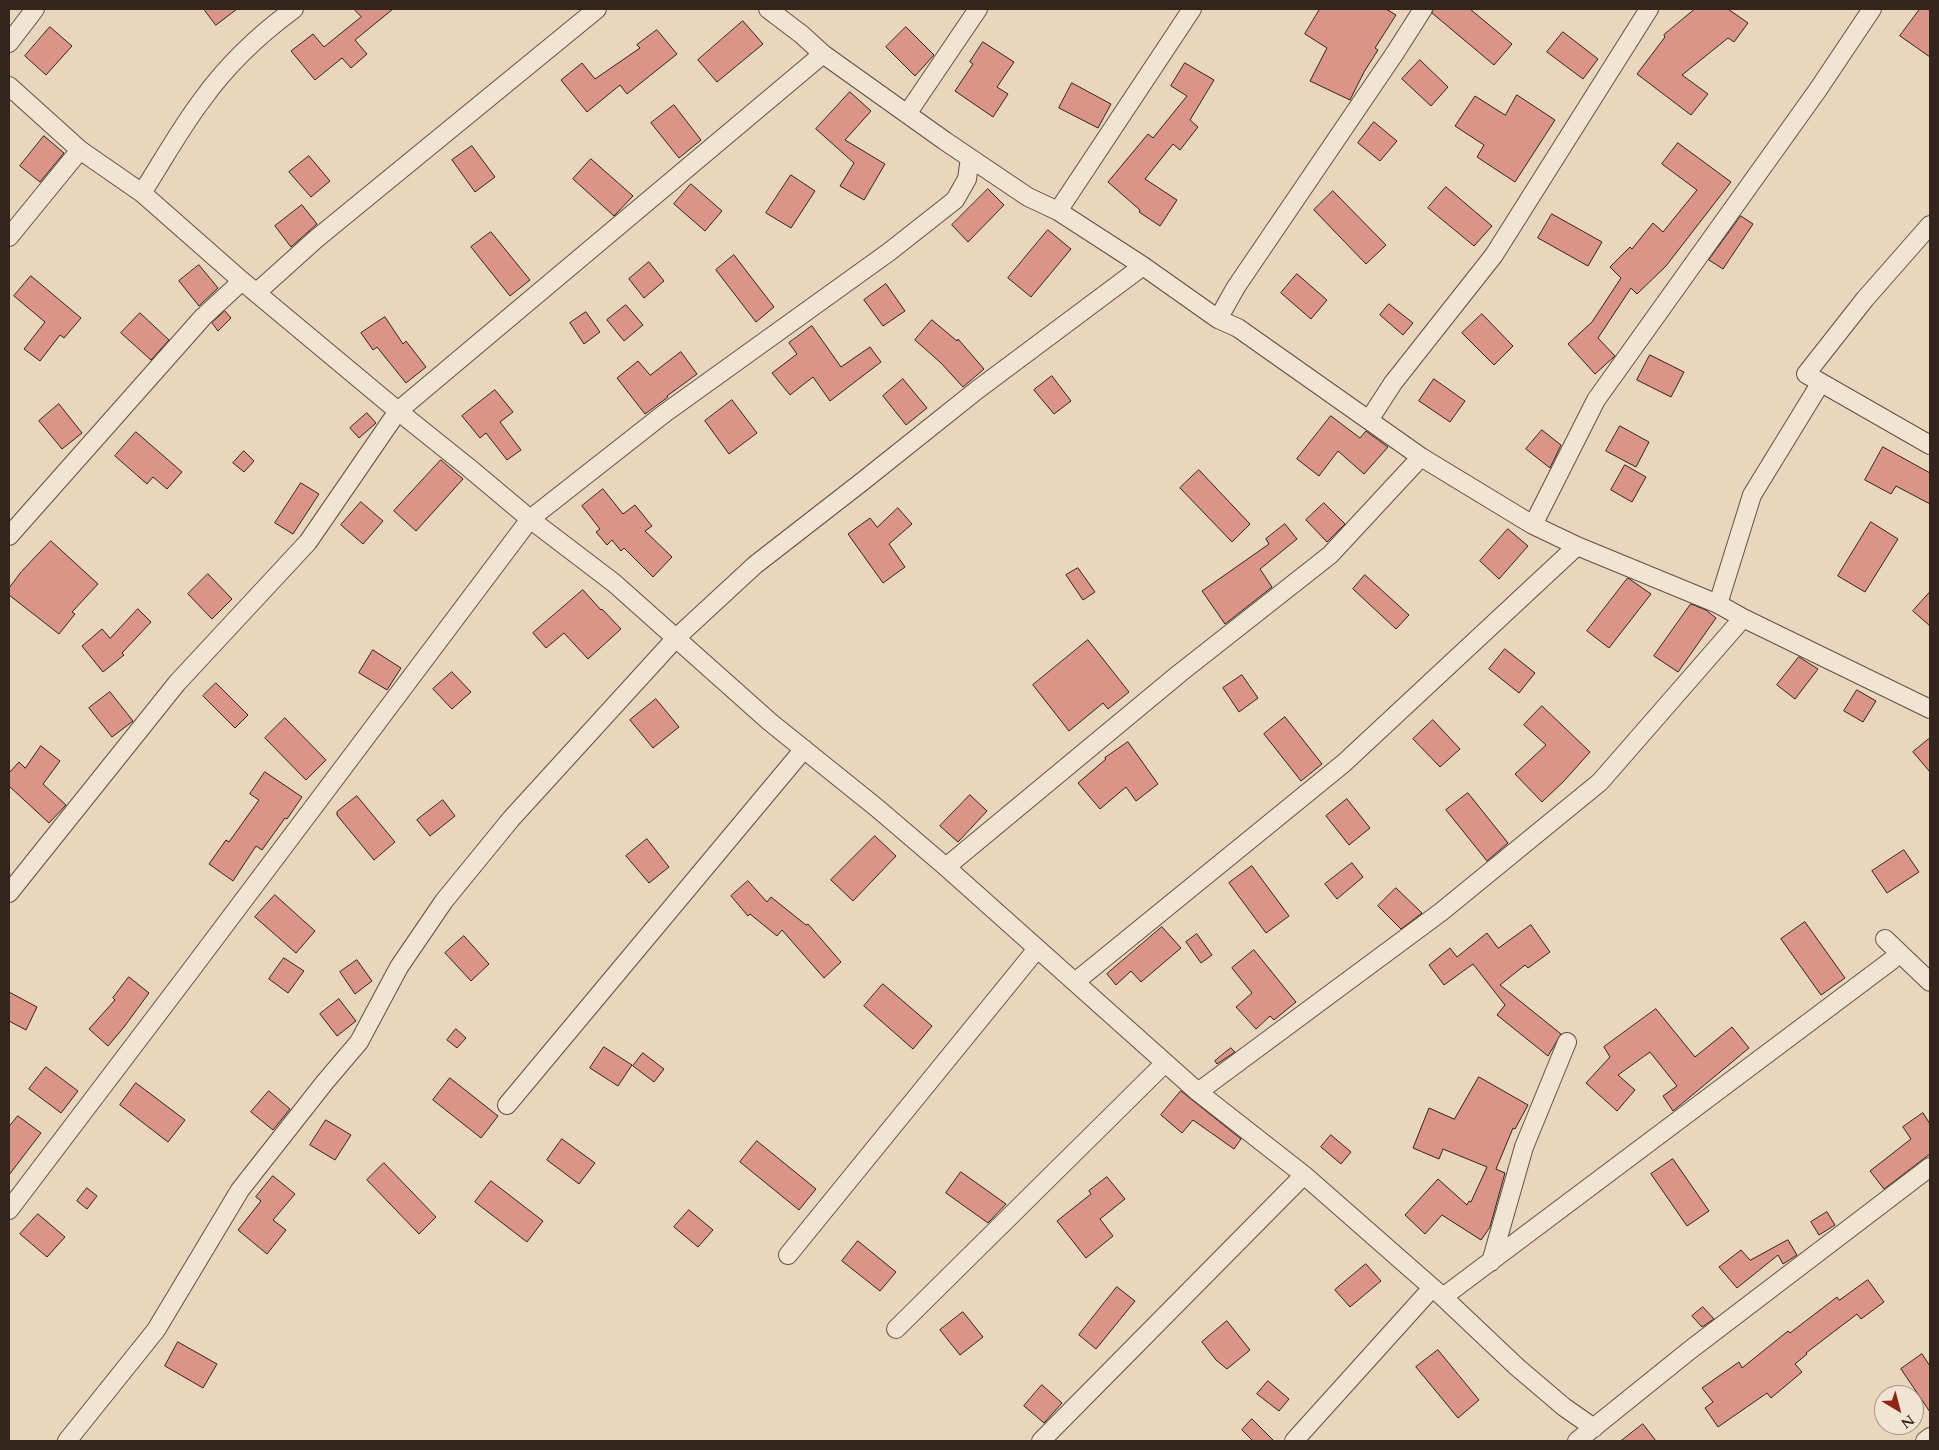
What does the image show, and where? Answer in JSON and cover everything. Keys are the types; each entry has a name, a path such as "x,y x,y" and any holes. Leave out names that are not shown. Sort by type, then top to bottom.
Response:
{"street":[{"path":"9,43 35,9"},
{"path":"142,193 202,100 218,80 265,30 294,9"},
{"path":"256,293 316,240 598,9"},
{"path":"768,9 801,34 823,54 970,158 1028,197 1058,212 1143,266 1218,319 1238,328 1421,457 1533,525 1577,546 1718,604 1930,709"},
{"path":"907,114 978,9"},
{"path":"1058,212 1192,9"},
{"path":"1218,319 1236,287 1423,9"},
{"path":"1370,420 1393,383 1494,254 1649,9"},
{"path":"1533,525 1596,400 1817,91 1872,9"},
{"path":"9,893 177,683 308,542 398,411 823,54"},
{"path":"9,86 80,150 142,193 256,293 398,411 530,519 614,583 770,722 878,808 946,867 1198,1092 1304,1175 1438,1292 1517,1367 1564,1407 1594,1428"},
{"path":"9,237 80,150"},
{"path":"9,1210 530,519 665,413 888,252 955,200 966,179 970,158"},
{"path":"1930,225 1865,299 1806,374 1820,384 1930,445"},
{"path":"67,1441 156,1330 240,1190 359,1042 399,966 444,901 511,819 676,638 754,565 863,482 977,390 1143,266"},
{"path":"9,536 202,317 242,281"},
{"path":"1718,604 1752,495 1820,384"},
{"path":"946,867 1180,673 1330,555 1421,457"},
{"path":"1074,982 1344,763 1577,546"},
{"path":"1198,1092 1441,912 1600,782 1743,618"},
{"path":"507,1105 804,749"},
{"path":"1885,939 1930,982"},
{"path":"788,1255 1037,948"},
{"path":"1294,1441 1438,1292 1491,1262 1892,960"},
{"path":"1491,1262 1524,1147 1567,1042"},
{"path":"896,1329 1165,1063"},
{"path":"1577,1441 1690,1350 1930,1167"},
{"path":"1041,1440 1304,1175"},
{"path":"1926,1441 1930,1437"}],"building":[{"path":"204,9 237,9 216,25"},
{"path":"354,9 393,9 355,40 367,54 351,68 342,58 315,80 291,51 313,34 324,47 361,17"},
{"path":"1320,9 1386,9 1396,15 1375,48 1378,50 1350,100 1310,81 1327,48 1305,34"},
{"path":"1434,9 1470,9 1512,44 1494,65 1432,13"},
{"path":"1695,9 1728,9 1748,23 1734,42 1728,38 1682,75 1708,94 1691,115 1637,74 1665,37 1664,35"},
{"path":"1920,9 1930,9 1930,57 1900,36"},
{"path":"743,21 763,44 717,82 698,60"},
{"path":"50,27 72,46 46,75 25,56"},
{"path":"906,27 934,55 915,76 886,47"},
{"path":"657,30 677,54 627,94 620,85 587,112 561,80 582,63 595,79 640,48 637,45"},
{"path":"1563,32 1598,59 1583,79 1547,52"},
{"path":"983,42 1014,62 997,87 1008,94 993,117 955,91 973,64 970,62"},
{"path":"1420,60 1448,87 1431,106 1402,79"},
{"path":"1185,63 1214,80 1190,120 1198,127 1180,150 1173,144 1145,179 1177,200 1160,226 1139,212 1140,210 1108,182 1148,134 1153,138 1187,96 1171,86"},
{"path":"1072,83 1111,104 1098,128 1059,108"},
{"path":"850,92 871,111 845,140 885,164 864,200 840,186 854,163 816,129"},
{"path":"1517,95 1555,120 1515,182 1477,157 1484,145 1455,126 1475,96 1505,115"},
{"path":"674,105 701,140 679,158 651,123"},
{"path":"1374,122 1397,141 1380,161 1358,143"},
{"path":"44,136 64,153 40,182 20,166"},
{"path":"1678,143 1731,182 1666,266 1637,294 1631,288 1598,338 1615,356 1595,374 1568,344 1592,322 1621,278 1610,267 1630,247 1632,249 1653,223 1663,232 1697,190 1662,164"},
{"path":"472,146 495,177 475,192 452,160"},
{"path":"309,156 330,181 311,197 289,172"},
{"path":"591,159 633,196 614,216 573,179"},
{"path":"791,175 815,191 791,228 766,213"},
{"path":"691,184 722,211 705,231 674,204"},
{"path":"1446,187 1492,226 1474,246 1428,208"},
{"path":"988,189 1004,205 968,242 952,225"},
{"path":"1333,191 1386,245 1366,264 1314,210"},
{"path":"302,205 317,224 291,247 275,226"},
{"path":"1552,214 1602,242 1588,266 1538,238"},
{"path":"1741,216 1753,224 1723,269 1709,260"},
{"path":"1048,230 1071,249 1031,297 1008,278"},
{"path":"491,232 530,280 510,296 471,247"},
{"path":"734,255 774,307 756,322 716,270"},
{"path":"649,262 664,281 644,298 629,279"},
{"path":"199,265 218,288 199,306 179,281"},
{"path":"1297,274 1327,300 1311,319 1281,293"},
{"path":"31,276 81,318 64,338 60,335 40,361 24,349 45,322 14,296"},
{"path":"886,284 905,311 883,326 864,300"},
{"path":"1389,304 1413,323 1403,335 1380,315"},
{"path":"626,305 643,325 624,341 607,320"},
{"path":"225,311 231,318 218,331 212,323"},
{"path":"586,312 600,332 584,344 570,323"},
{"path":"140,313 169,340 151,360 121,333"},
{"path":"1482,314 1513,346 1494,365 1462,333"},
{"path":"385,317 403,344 406,341 426,367 406,383 377,347 373,350 361,333"},
{"path":"932,320 957,341 958,339 984,369 963,387 941,363 915,340"},
{"path":"812,326 841,367 870,347 881,362 830,401 813,377 790,395 772,373 797,354 789,343"},
{"path":"681,352 697,374 645,414 617,378 638,361 650,375"},
{"path":"1650,355 1684,372 1671,397 1637,380"},
{"path":"1052,376 1071,401 1054,414 1034,390"},
{"path":"903,379 927,408 906,425 883,396"},
{"path":"1434,379 1465,401 1450,422 1419,401"},
{"path":"495,390 513,412 500,422 521,450 507,460 486,433 480,438 462,416"},
{"path":"732,400 757,433 729,454 705,421"},
{"path":"59,404 82,433 62,449 39,421"},
{"path":"367,413 376,423 359,438 350,428"},
{"path":"1331,416 1360,438 1366,431 1388,447 1364,474 1338,451 1319,476 1297,459"},
{"path":"1620,426 1649,442 1636,467 1606,451"},
{"path":"1542,430 1561,445 1550,468 1526,449"},
{"path":"136,432 182,472 167,489 153,477 147,484 115,456"},
{"path":"1883,447 1930,473 1930,504 1896,486 1891,494 1865,480"},
{"path":"244,451 254,461 244,472 233,463"},
{"path":"441,460 463,479 416,531 394,511"},
{"path":"1625,465 1646,477 1632,502 1611,490"},
{"path":"1199,470 1250,524 1232,542 1180,488"},
{"path":"301,483 319,494 293,534 275,523"},
{"path":"603,489 623,514 635,505 652,526 645,531 672,557 653,577 624,548 621,551 612,540 607,545 596,532 600,529 582,506"},
{"path":"361,502 383,521 363,544 341,525"},
{"path":"1324,503 1345,524 1327,542 1306,520"},
{"path":"898,508 912,524 889,544 905,567 883,583 848,534 870,518 877,527"},
{"path":"1871,522 1898,539 1865,592 1838,576"},
{"path":"1285,524 1297,539 1260,569 1272,587 1225,624 1202,591 1269,544 1266,539"},
{"path":"1508,529 1528,546 1499,579 1480,561"},
{"path":"51,541 98,584 72,612 75,614 59,634 9,595 9,588 21,572"},
{"path":"1078,568 1095,592 1083,600 1066,575"},
{"path":"208,574 232,599 212,619 188,594"},
{"path":"1365,575 1409,615 1396,629 1353,589"},
{"path":"1628,578 1651,594 1609,648 1587,631"},
{"path":"583,590 621,629 588,659 564,633 546,648 533,633"},
{"path":"1930,592 1930,626 1913,611"},
{"path":"1691,604 1706,610 1716,618 1678,672 1654,656"},
{"path":"138,609 151,622 122,653 124,655 103,672 82,646 102,629 110,638"},
{"path":"1088,640 1129,692 1108,709 1103,703 1069,731 1033,685"},
{"path":"1505,649 1535,673 1519,693 1489,669"},
{"path":"373,650 401,668 387,690 359,673"},
{"path":"1799,657 1818,669 1795,699 1777,685"},
{"path":"452,672 471,692 452,709 433,689"},
{"path":"1242,675 1258,698 1239,712 1223,688"},
{"path":"216,683 248,715 235,728 203,696"},
{"path":"1857,690 1876,701 1863,722 1844,711"},
{"path":"110,692 133,721 112,737 89,708"},
{"path":"656,699 679,727 653,748 630,720"},
{"path":"1542,706 1590,752 1542,802 1515,774 1546,745 1524,725"},
{"path":"1285,717 1322,764 1301,781 1264,734"},
{"path":"285,718 326,760 306,780 265,738"},
{"path":"1433,720 1460,749 1440,767 1413,739"},
{"path":"1930,738 1930,772 1913,752"},
{"path":"1128,742 1158,784 1136,801 1126,787 1100,809 1078,783 1105,758"},
{"path":"41,746 60,761 43,784 66,805 49,823 9,786 9,773 19,762 25,768"},
{"path":"265,772 302,797 262,850 256,846 233,881 209,864 226,840 229,842 259,800 250,794"},
{"path":"1468,793 1508,843 1487,861 1446,810"},
{"path":"970,795 987,811 958,842 940,826"},
{"path":"357,796 395,842 374,860 337,815 337,812"},
{"path":"1347,799 1370,828 1349,845 1326,816"},
{"path":"443,800 455,816 430,836 417,820"},
{"path":"875,836 896,856 853,901 831,880"},
{"path":"647,839 669,867 649,883 626,856"},
{"path":"1904,850 1919,872 1887,893 1872,871"},
{"path":"1352,863 1363,877 1337,899 1325,884"},
{"path":"1252,866 1289,916 1266,933 1229,883"},
{"path":"748,881 767,902 771,897 806,925 808,924 841,962 824,978 782,930 777,936 750,914 748,916 731,896"},
{"path":"1396,888 1422,913 1401,929 1378,906"},
{"path":"275,895 315,931 296,953 255,917"},
{"path":"1805,922 1845,978 1821,995 1781,939"},
{"path":"1531,925 1550,952 1528,968 1525,965 1500,985 1561,1034 1548,1056 1497,1015 1505,1005 1473,964 1444,985 1429,965 1450,948 1457,957 1487,933 1498,948"},
{"path":"1162,927 1181,948 1141,982 1131,971 1116,985 1107,974"},
{"path":"1197,934 1212,955 1201,963 1186,942"},
{"path":"464,936 489,964 471,981 445,953"},
{"path":"1254,950 1296,1002 1274,1020 1270,1016 1256,1029 1236,1007 1252,993 1232,968"},
{"path":"284,958 304,971 288,993 269,979"},
{"path":"357,960 372,981 355,994 340,972"},
{"path":"129,977 149,993 108,1046 89,1029 115,1000 113,998"},
{"path":"883,984 932,1026 913,1049 864,1006"},
{"path":"9,992 37,1007 26,1030 9,1021"},
{"path":"339,999 356,1021 337,1036 320,1014"},
{"path":"1656,1009 1695,1057 1732,1027 1749,1048 1673,1111 1663,1096 1677,1086 1650,1052 1618,1075 1635,1090 1617,1111 1586,1083 1610,1057 1604,1047"},
{"path":"456,1029 466,1038 457,1048 447,1040"},
{"path":"604,1047 632,1065 618,1086 590,1068"},
{"path":"1231,1048 1235,1052 1217,1064 1215,1061"},
{"path":"643,1053 664,1069 654,1082 633,1066"},
{"path":"46,1067 78,1091 61,1113 29,1089"},
{"path":"1479,1077 1528,1105 1515,1129 1513,1128 1496,1169 1505,1173 1490,1227 1481,1240 1442,1215 1425,1234 1405,1215 1438,1179 1467,1205 1469,1201 1471,1202 1487,1167 1443,1149 1439,1159 1413,1148 1429,1108 1454,1119"},
{"path":"450,1078 498,1116 481,1138 433,1100"},
{"path":"136,1083 185,1120 168,1142 120,1105"},
{"path":"269,1091 290,1109 273,1130 251,1112"},
{"path":"1181,1091 1241,1139 1234,1149 1193,1120 1182,1133 1161,1115"},
{"path":"1923,1113 1930,1124 1930,1154 1884,1189 1870,1171 1911,1139 1903,1127"},
{"path":"18,1116 41,1133 9,1175 9,1127"},
{"path":"326,1120 351,1135 335,1160 310,1145"},
{"path":"1331,1135 1351,1152 1341,1164 1321,1147"},
{"path":"562,1139 595,1163 579,1184 547,1160"},
{"path":"757,1141 816,1189 799,1210 740,1162"},
{"path":"1673,1159 1709,1211 1687,1226 1651,1174"},
{"path":"384,1163 436,1217 419,1234 367,1180"},
{"path":"961,1172 1006,1204 988,1223 946,1193"},
{"path":"273,1176 295,1194 273,1220 286,1230 267,1254 238,1230 261,1201 256,1197"},
{"path":"1107,1177 1125,1199 1100,1219 1113,1236 1086,1258 1057,1221 1091,1194 1089,1191"},
{"path":"491,1181 543,1221 527,1242 475,1202"},
{"path":"87,1188 97,1196 87,1209 77,1201"},
{"path":"689,1210 713,1230 698,1247 674,1227"},
{"path":"1827,1212 1835,1225 1819,1235 1811,1222"},
{"path":"38,1214 65,1237 47,1257 20,1234"},
{"path":"1788,1240 1797,1255 1783,1264 1778,1255 1737,1288 1719,1267 1741,1250 1750,1260"},
{"path":"858,1241 896,1272 880,1291 842,1261"},
{"path":"1366,1264 1381,1281 1350,1307 1335,1290"},
{"path":"1868,1280 1884,1302 1861,1319 1857,1314 1806,1353 1795,1364 1802,1372 1771,1398 1767,1393 1718,1427 1705,1408 1713,1402 1702,1388 1739,1362 1742,1368 1788,1331 1790,1333 1837,1297 1839,1300"},
{"path":"1117,1287 1135,1301 1096,1349 1079,1335"},
{"path":"1703,1307 1714,1319 1702,1327 1692,1316"},
{"path":"963,1312 983,1337 960,1355 940,1330"},
{"path":"1227,1321 1250,1350 1227,1369 1216,1360 1202,1342"},
{"path":"178,1342 217,1364 203,1388 165,1366"},
{"path":"1438,1350 1479,1400 1458,1418 1416,1367"},
{"path":"1922,1354 1930,1366 1930,1412 1924,1403 1924,1385 1912,1385 1901,1369"},
{"path":"1268,1381 1289,1399 1279,1411 1257,1394"},
{"path":"1042,1385 1062,1403 1044,1423 1024,1406"},
{"path":"1252,1419 1274,1441 1253,1441 1242,1430"},
{"path":"1643,1424 1656,1441 1621,1441"}]}
